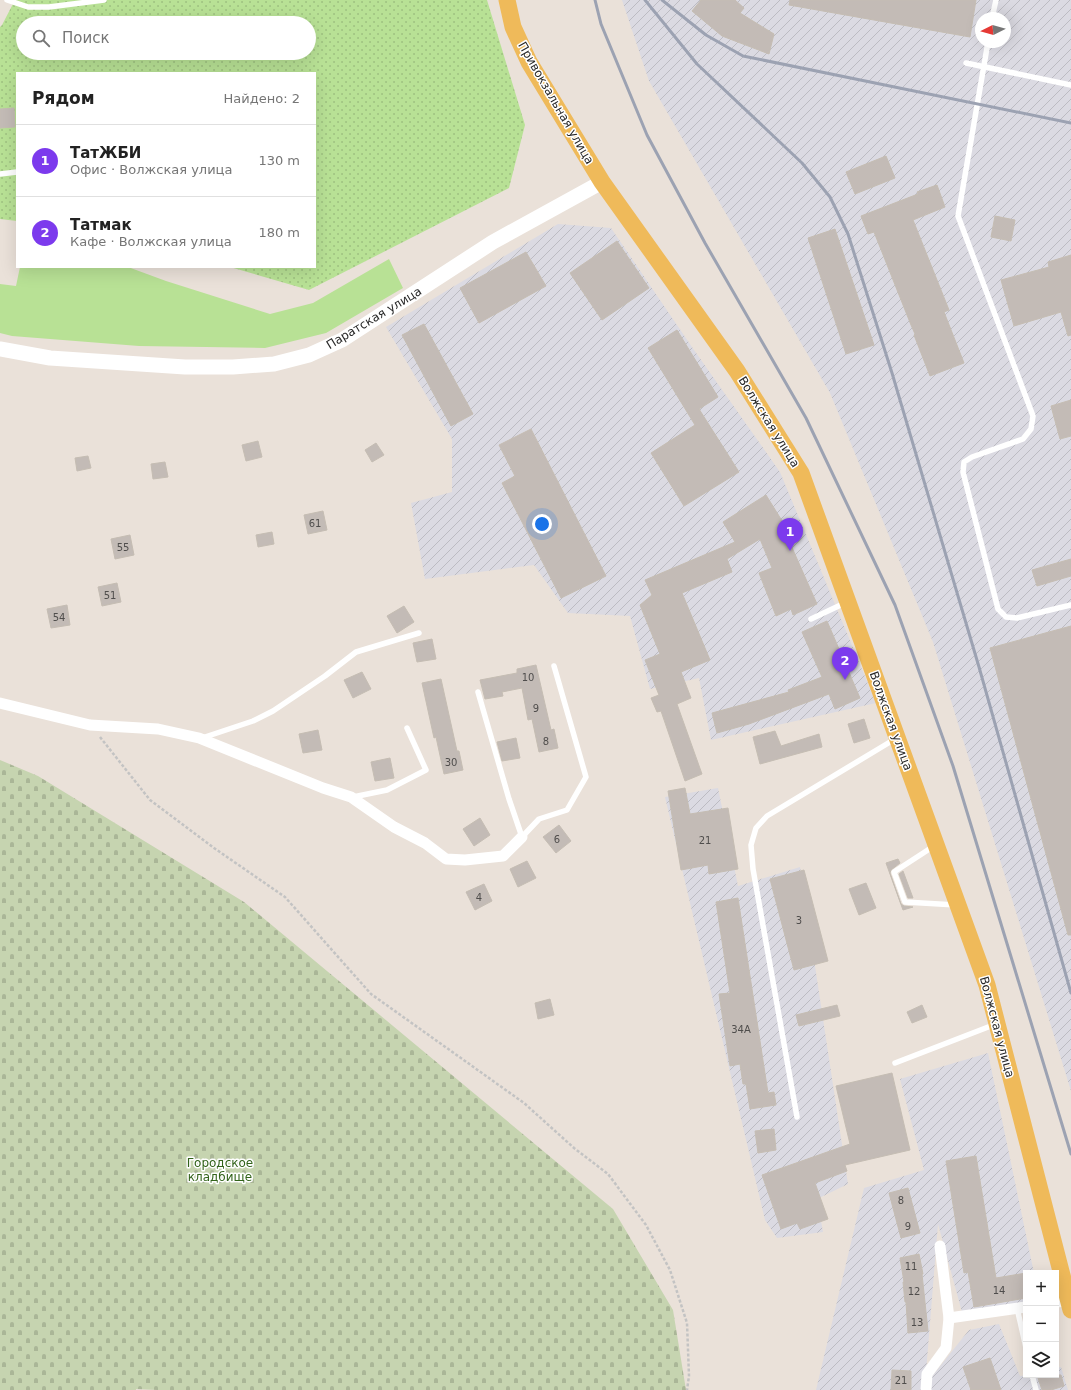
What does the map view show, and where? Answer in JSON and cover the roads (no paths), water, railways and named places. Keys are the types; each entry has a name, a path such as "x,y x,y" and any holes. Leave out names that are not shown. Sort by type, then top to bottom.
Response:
{"main road":[{"name":"Привокзальная улица","path":"507,0 513,27 530,62 602,182"},
{"name":"Паратская улица","path":"0,349 50,358 185,367 233,367 274,364 309,355 342,340 493,242 602,182"},
{"name":"Волжская улица","path":"602,182 737,371 801,473 987,985 1065,1304"}],"street":[{"path":"0,703 90,725 158,729 199,738 323,788 351,797 394,827 425,843 446,859 465,860 503,856 522,837"},
{"path":"926,1390 927,1374 946,1348 949,1318 940,1246"},
{"path":"949,1318 1021,1308"}],"lane":[{"path":"7,0 28,7 42,8 104,0"},
{"path":"993,12 996,0"},
{"path":"987,48 958,216 1033,416 1031,429 1023,439 972,457 964,462 963,472 998,609 1006,617 1017,618 1071,605"},
{"path":"966,63 1071,85"},
{"path":"0,174 16,172"},
{"path":"810,619 848,602"},
{"path":"199,738 253,721 273,711 325,676 356,652 419,633"},
{"path":"478,692 508,799 522,837 539,819 567,810 586,777 554,666"},
{"path":"351,797 387,790 426,770 407,728"},
{"path":"797,1117 753,869 752,846 756,828 767,816 897,738"},
{"path":"936,845 894,872 905,902 958,905"},
{"path":"895,1063 997,1024"},
{"path":"1021,1308 1025,1342"},
{"path":"1033,1378 1036,1390"}],"railway":[{"path":"595,0 601,24 647,135 705,243 806,418 895,605 953,766 1071,1154"},
{"path":"645,0 697,64 802,163 830,197 848,234 892,373 979,667 1071,993"},
{"path":"662,0 706,35 743,56 1071,123"}],"place":[{"name":"ТатЖБИ","path":"790,551"},
{"name":"Татмак","path":"845,680"}],"park label":[{"name":"Городское кладбище","path":"220,1170"}]}
